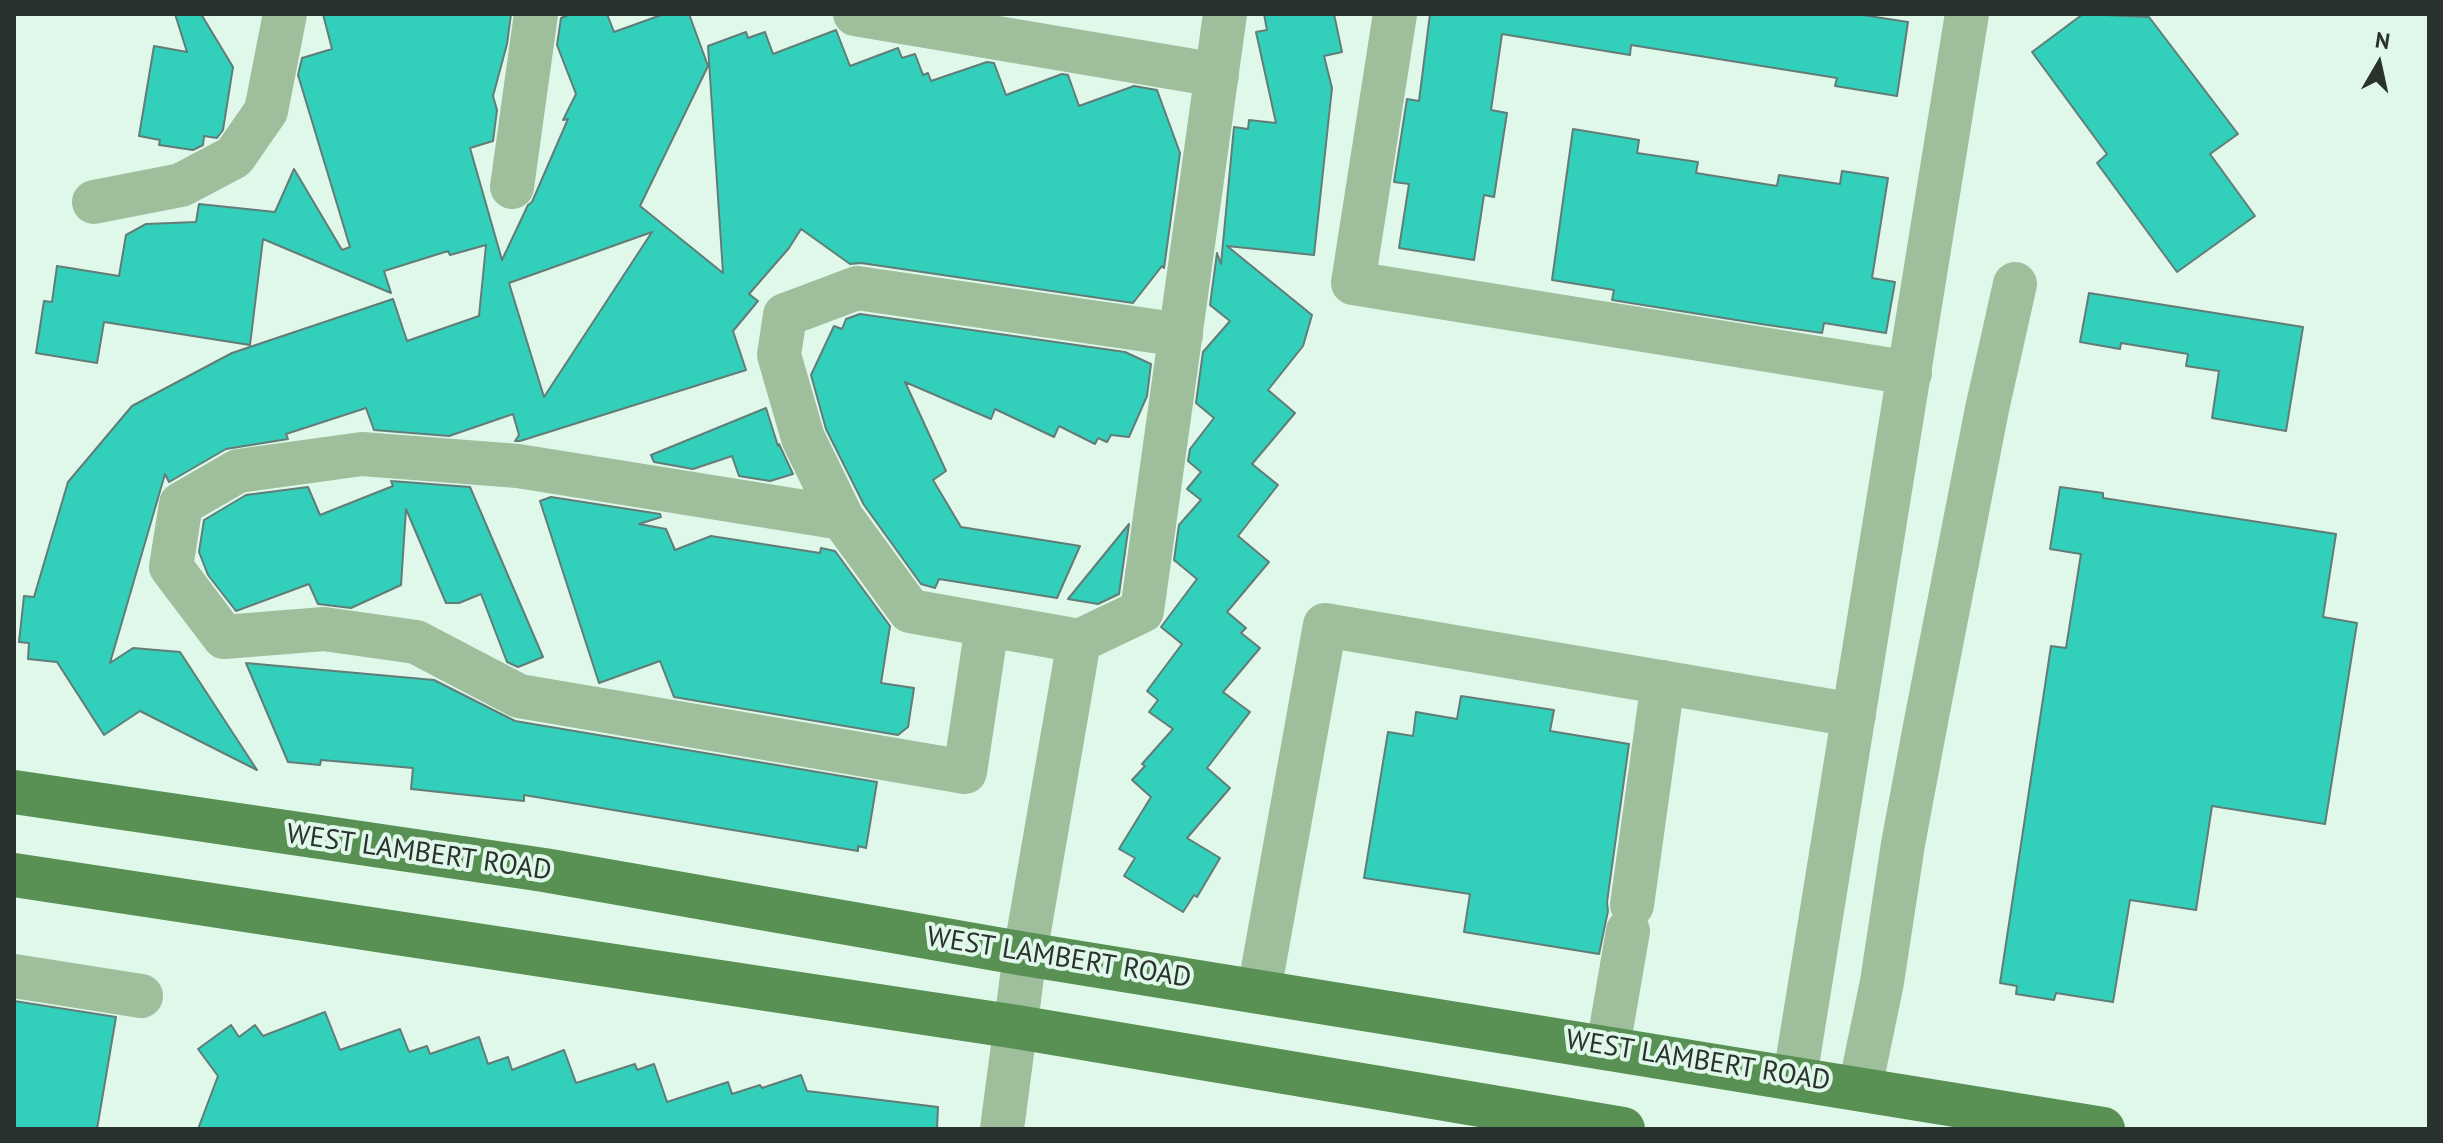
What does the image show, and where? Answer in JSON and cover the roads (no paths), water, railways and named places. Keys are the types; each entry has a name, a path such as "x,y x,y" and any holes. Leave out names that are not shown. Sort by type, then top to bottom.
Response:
{"main road":[{"name":"WEST LAMBERT ROAD","path":"14,792 544,870 1025,954 2103,1129"},
{"path":"14,875 1017,1027 1623,1129"}],"lane":[{"path":"94,202 181,185 234,157 266,111 285,14"},
{"path":"512,187 536,14"},
{"path":"855,14 1217,75"},
{"path":"1181,335 857,288 785,315 779,355 803,438 842,518 910,611 1079,641 1142,611 1181,335 1225,14"},
{"path":"1395,14 1353,283 1910,373"},
{"path":"1795,1077 1967,14"},
{"path":"1860,1088 1882,982 1927,716 1984,423 2015,284"},
{"path":"842,518 518,466 362,454 238,471 181,504 171,567 224,637 324,629 416,642 519,696 965,772 987,626"},
{"path":"1259,991 1325,625 1854,715"},
{"path":"1002,1129 1025,954 1079,641"},
{"path":"1608,1047 1630,918 1663,682"},
{"path":"14,976 141,996"}]}
